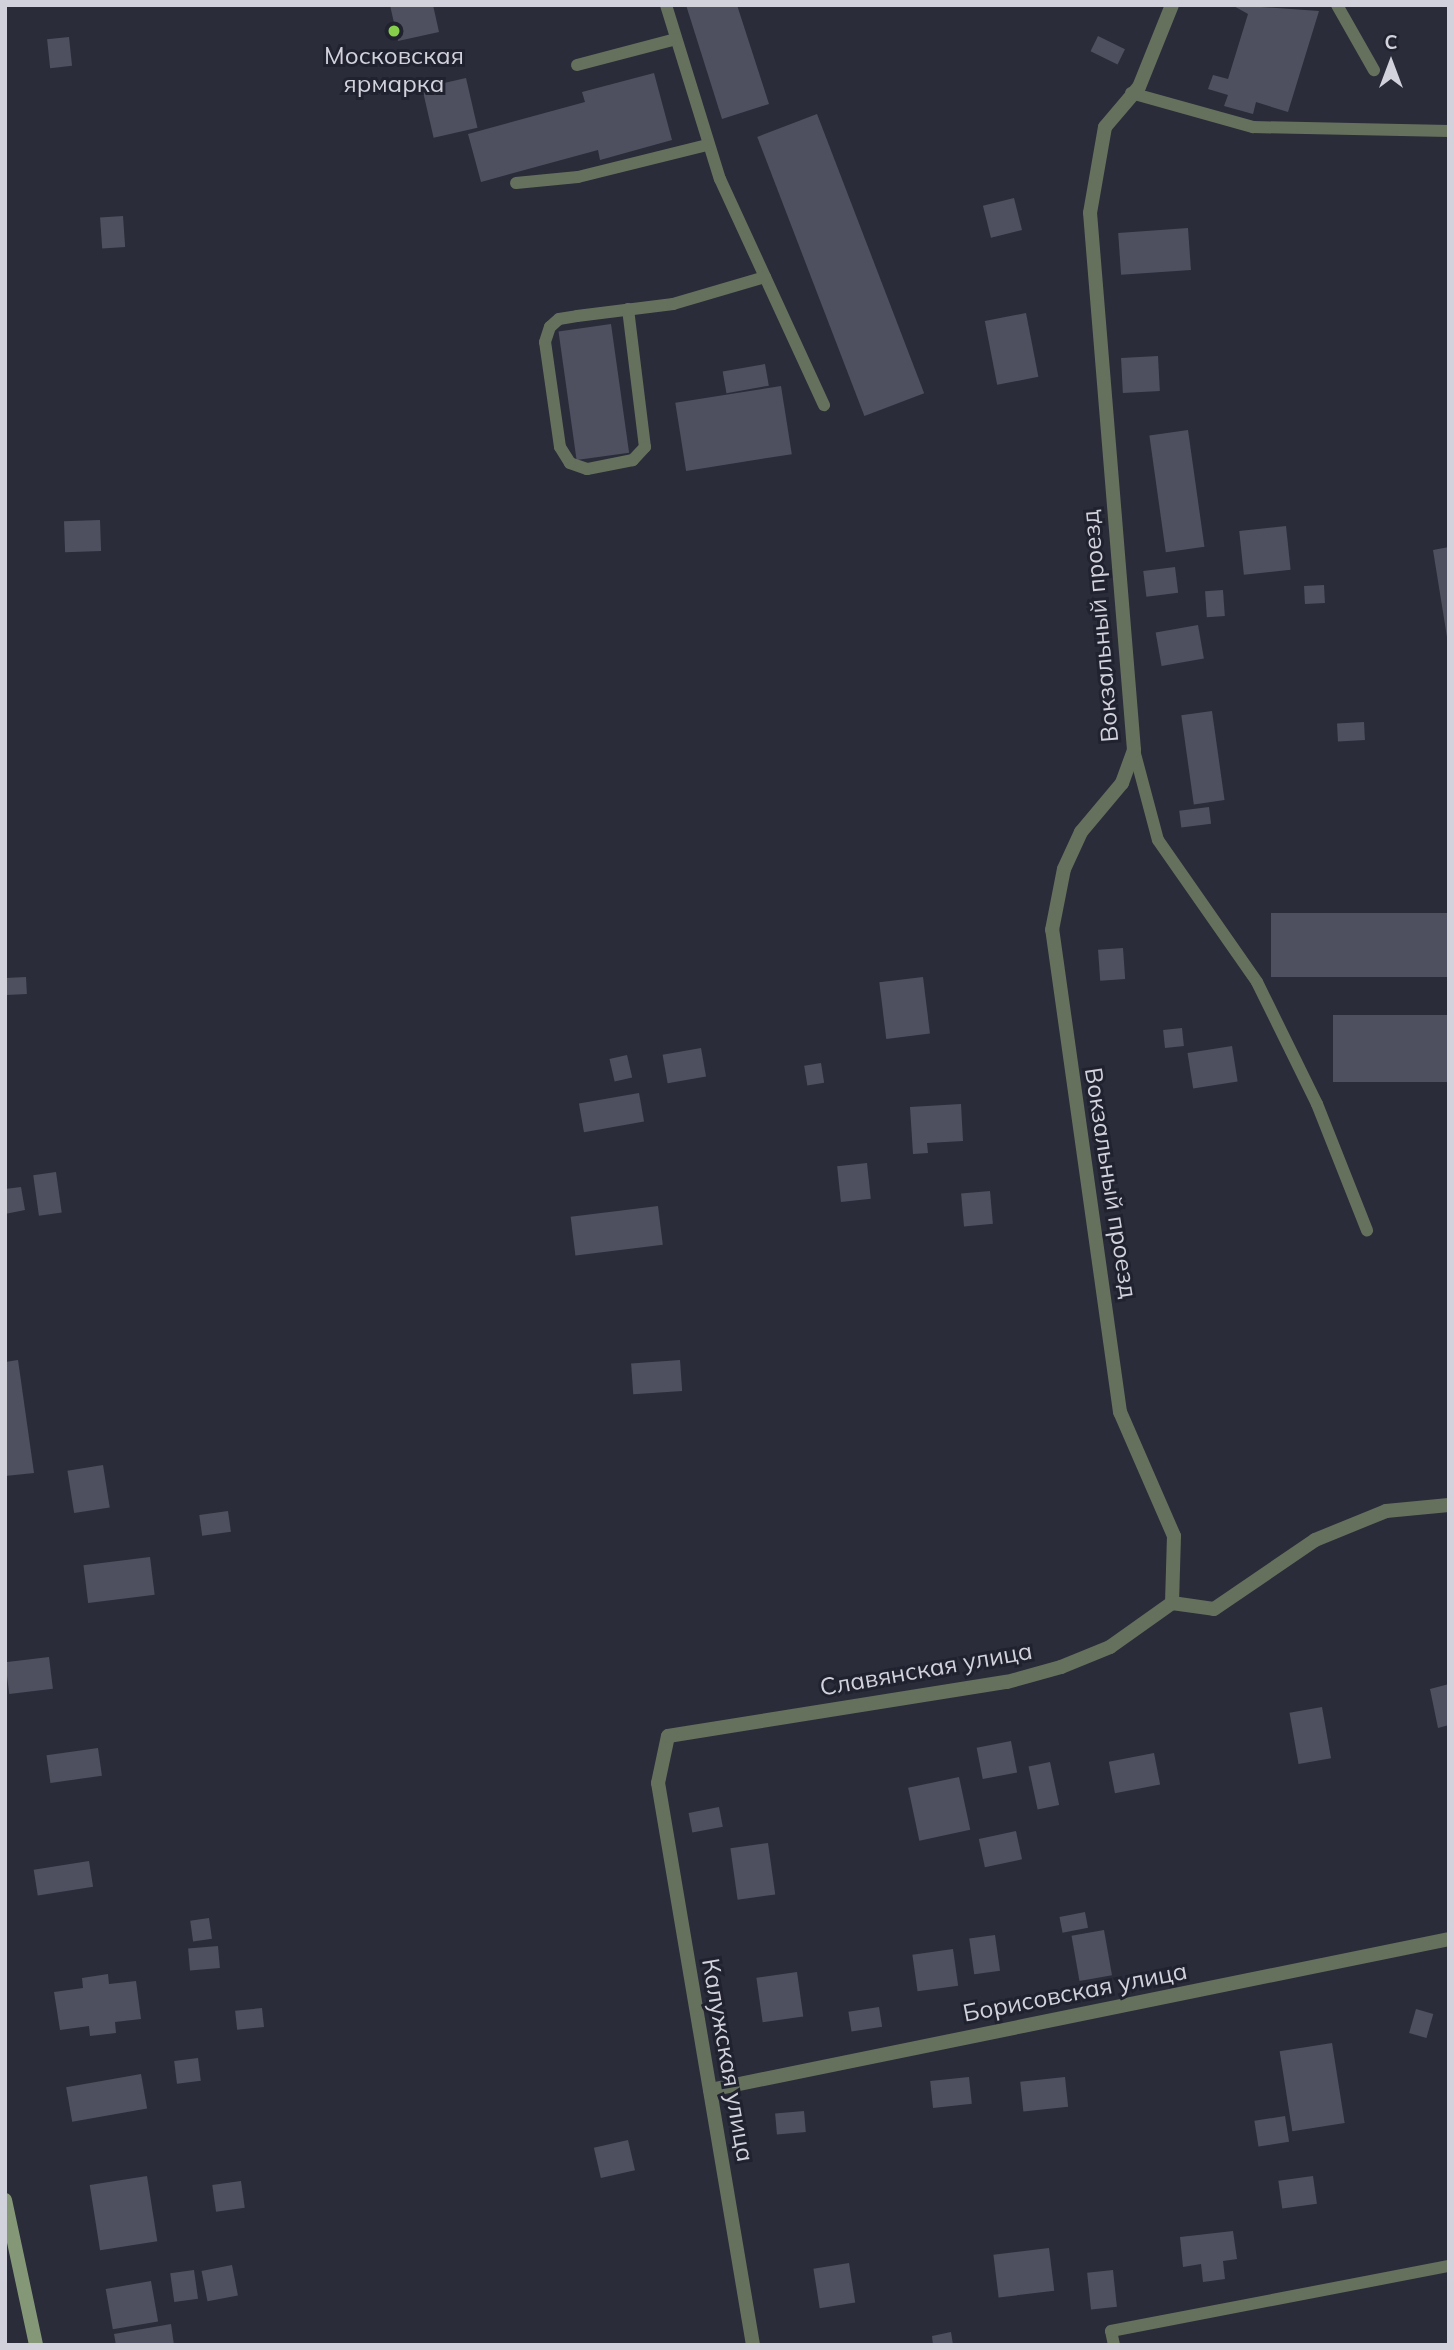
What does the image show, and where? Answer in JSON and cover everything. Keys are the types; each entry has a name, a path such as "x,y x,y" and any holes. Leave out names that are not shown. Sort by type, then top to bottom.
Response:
{"main road":[{"path":"5,2200 36,2345"}],"street":[{"name":"Вокзальный проезд","path":"1172,5 1132,93 1105,127 1090,213 1134,750 1122,782 1081,832 1064,869 1053,909 1053,956 1120,1412 1174,1536 1172,1603"},
{"path":"1172,1603 1214,1609 1315,1540 1386,1511 1449,1505"},
{"name":"Славянская улица","path":"657,1783 668,1736 1007,1682 1110,1647 1172,1603"},
{"name":"Калужская улица","path":"657,1783 753,2345"},
{"name":"Борисовская улица","path":"710,2090 1449,1939"}],"lane":[{"path":"666,5 707,145 824,405"},
{"path":"1337,5 1374,70"},
{"path":"577,65 676,39"},
{"path":"1132,93 1253,127 1449,131"},
{"path":"516,183 578,177 707,145"},
{"path":"628,309 645,447 633,460 587,469 570,463 560,447 545,342 559,319 628,309 765,277"},
{"path":"1134,750 1158,840 1257,982 1317,1104 1367,1230"},
{"path":"1114,2345 1111,2331 1449,2266"}],"building":[{"path":"390,5 433,5 439,32 398,41"},
{"path":"686,5 737,5 769,104 722,119"},
{"path":"1232,5 1319,11 1288,112 1256,102 1253,114 1224,106 1228,95 1208,89 1213,75 1228,79 1248,14"},
{"path":"1098,36 1125,49 1118,64 1091,51"},
{"path":"69,37 72,66 50,68 47,39"},
{"path":"654,73 672,140 600,160 598,150 481,182 468,134 585,102 582,92"},
{"path":"466,78 477,128 434,138 422,88"},
{"path":"817,114 924,393 864,416 757,137"},
{"path":"1014,198 1022,230 991,238 983,206"},
{"path":"123,216 125,247 102,249 100,218"},
{"path":"1188,228 1191,270 1121,275 1118,233"},
{"path":"1026,313 1038,377 997,385 985,321"},
{"path":"611,324 629,453 577,460 559,331"},
{"path":"1158,356 1160,391 1123,393 1121,358"},
{"path":"765,364 769,386 726,393 723,371"},
{"path":"781,386 792,454 686,471 675,403"},
{"path":"1188,430 1204,547 1166,552 1149,435"},
{"path":"100,520 101,551 65,552 64,521"},
{"path":"1286,526 1291,570 1244,575 1239,531"},
{"path":"1449,547 1449,637 1447,637 1433,550"},
{"path":"1175,567 1178,593 1146,597 1143,571"},
{"path":"1324,585 1325,603 1305,604 1304,586"},
{"path":"1223,590 1225,616 1207,617 1205,591"},
{"path":"1198,625 1204,658 1162,666 1156,632"},
{"path":"1212,711 1225,800 1194,804 1181,715"},
{"path":"1364,722 1365,740 1338,741 1337,723"},
{"path":"1209,807 1211,824 1181,828 1179,811"},
{"path":"1271,913 1449,913 1449,977 1271,977"},
{"path":"1123,948 1125,979 1100,981 1098,950"},
{"path":"26,977 27,994 6,995 5,978"},
{"path":"923,977 930,1034 886,1039 879,982"},
{"path":"1333,1015 1449,1015 1449,1082 1333,1082"},
{"path":"1182,1028 1184,1046 1165,1048 1163,1030"},
{"path":"1232,1046 1238,1082 1193,1089 1188,1053"},
{"path":"701,1048 706,1077 668,1083 663,1055"},
{"path":"627,1055 632,1077 615,1081 609,1059"},
{"path":"821,1063 824,1083 807,1085 804,1066"},
{"path":"639,1093 644,1122 584,1132 579,1104"},
{"path":"961,1104 963,1141 927,1143 928,1153 913,1154 910,1107"},
{"path":"867,1163 871,1199 841,1202 837,1166"},
{"path":"56,1172 62,1213 39,1216 33,1175"},
{"path":"21,1187 25,1210 5,1214 5,1189"},
{"path":"990,1191 993,1224 964,1226 961,1194"},
{"path":"658,1206 663,1245 575,1255 571,1217"},
{"path":"18,1360 34,1473 5,1476 5,1362"},
{"path":"680,1360 682,1391 633,1394 631,1363"},
{"path":"103,1465 110,1507 74,1513 67,1471"},
{"path":"228,1511 231,1532 202,1536 199,1515"},
{"path":"150,1557 155,1595 88,1603 83,1565"},
{"path":"49,1657 53,1689 9,1694 5,1662"},
{"path":"1449,1684 1449,1725 1438,1728 1430,1689"},
{"path":"1322,1707 1331,1758 1299,1764 1290,1713"},
{"path":"1011,1741 1017,1772 983,1779 977,1748"},
{"path":"98,1748 102,1776 50,1783 47,1755"},
{"path":"1154,1753 1160,1784 1115,1793 1109,1762"},
{"path":"1050,1762 1059,1805 1038,1810 1028,1767"},
{"path":"959,1777 970,1830 919,1841 908,1788"},
{"path":"719,1807 723,1827 692,1833 689,1813"},
{"path":"1016,1831 1022,1859 985,1867 979,1839"},
{"path":"768,1843 775,1894 738,1900 730,1848"},
{"path":"89,1861 93,1887 38,1895 34,1870"},
{"path":"1085,1912 1088,1928 1063,1933 1059,1917"},
{"path":"209,1918 212,1939 193,1941 190,1921"},
{"path":"1104,1930 1112,1975 1079,1981 1072,1936"},
{"path":"995,1935 1000,1971 974,1974 969,1939"},
{"path":"218,1946 220,1968 190,1971 188,1949"},
{"path":"953,1949 958,1986 918,1991 912,1955"},
{"path":"797,1972 803,2017 763,2022 756,1978"},
{"path":"108,1974 109,1984 136,1981 141,2019 115,2022 116,2033 90,2036 89,2026 60,2030 54,1992 83,1988 82,1978"},
{"path":"879,2007 882,2027 852,2032 848,2012"},
{"path":"262,2008 264,2027 237,2030 235,2011"},
{"path":"1416,2009 1433,2014 1426,2038 1409,2033"},
{"path":"1332,2043 1345,2123 1292,2131 1280,2051"},
{"path":"198,2058 201,2081 177,2084 174,2061"},
{"path":"141,2074 147,2108 72,2122 66,2087"},
{"path":"969,2077 972,2104 933,2108 930,2081"},
{"path":"1065,2077 1068,2107 1023,2112 1020,2082"},
{"path":"804,2111 806,2132 777,2134 775,2114"},
{"path":"1285,2116 1289,2142 1258,2147 1254,2121"},
{"path":"628,2140 635,2170 601,2178 594,2148"},
{"path":"147,2176 157,2241 100,2250 90,2185"},
{"path":"1313,2176 1317,2204 1282,2209 1278,2181"},
{"path":"241,2181 245,2208 216,2212 212,2185"},
{"path":"1233,2231 1237,2259 1223,2261 1225,2279 1203,2282 1201,2264 1183,2267 1180,2237"},
{"path":"1049,2248 1054,2291 999,2298 993,2255"},
{"path":"849,2263 855,2303 820,2308 813,2269"},
{"path":"232,2265 238,2295 207,2301 202,2271"},
{"path":"194,2270 198,2299 174,2302 170,2273"},
{"path":"1113,2270 1117,2307 1091,2310 1087,2273"},
{"path":"151,2281 158,2321 113,2329 106,2289"},
{"path":"171,2324 174,2345 116,2345 114,2334"},
{"path":"951,2332 953,2345 933,2345 932,2336"}],"place":[{"name":"Московская ярмарка","path":"394,31"}]}
